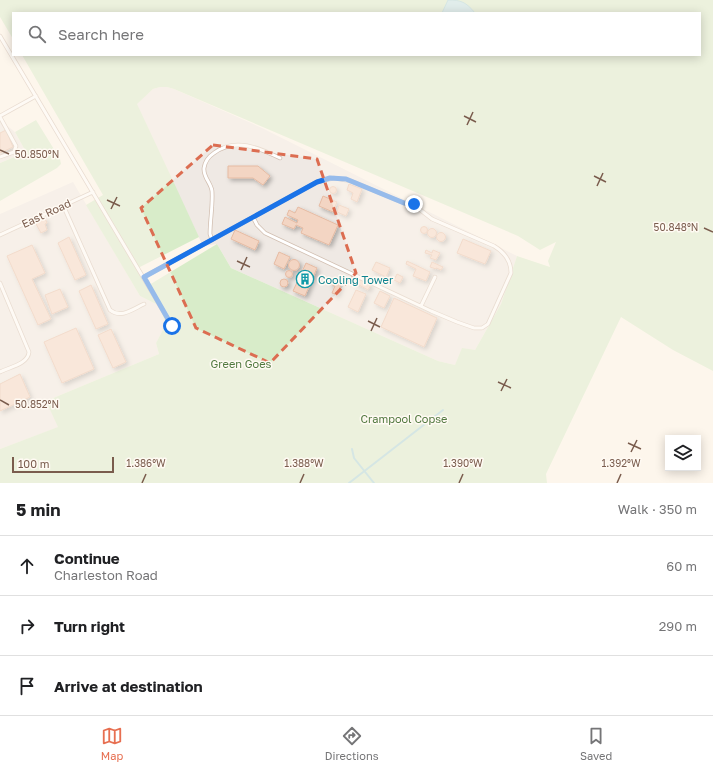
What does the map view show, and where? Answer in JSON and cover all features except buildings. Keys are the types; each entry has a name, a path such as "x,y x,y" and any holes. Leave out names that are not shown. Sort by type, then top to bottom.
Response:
{"lane":[{"path":"0,36 172,326"},
{"path":"0,157 14,152 16,146 0,116 36,96"},
{"path":"212,240 210,234 212,191 204,170 207,159 223,147 239,145 251,146 280,158"},
{"path":"144,277 212,240 253,217 317,182 326,179 340,178 351,181 404,203 414,204 432,219 494,246 507,258 511,269 509,278 488,324 479,328 469,326 421,306 265,233 257,225 253,217"},
{"name":"East Road","path":"0,235 93,192"},
{"path":"63,205 110,310 117,314 124,314 144,304"},
{"path":"421,306 435,277"},
{"path":"0,283 29,352 28,358 24,361 0,372"}],"highlighted area":[{"path":"213,145 317,159 356,273 270,363 196,328 141,208"}],"shaded area":[{"path":"160,87 174,89 262,128 517,256 501,304 475,350 455,365 438,361 231,268 217,244 203,246 136,104 153,89"},
{"path":"0,120 15,132 26,152 0,163"},
{"path":"73,182 140,296 158,305 166,324 156,343 159,354 46,401 59,427 0,449 0,214"}],"green space":[{"path":"0,0 713,0 713,371 673,350 621,317 546,474 547,483 0,483 0,449 58,427 46,401 159,354 156,343 166,324 158,305 140,296 86,205 103,195 23,56 701,56 701,12 12,12 12,37 0,17","holes":["160,87 174,89 518,236 540,250 556,242 548,261 550,267 517,256 501,304 475,350 462,348 455,365 438,361 231,268 217,244 149,285 138,268 199,237 137,104 153,89"]},
{"path":"36,120 60,159 61,164 57,168 0,201 0,163 26,152 15,132"}],"water":[{"path":"448,0 456,0 463,2 474,12 442,12"}],"waterway":[{"path":"349,483 443,410"},
{"path":"352,449 354,458 374,483"}],"place":[{"name":"Cooling Tower","path":"305,279"}],"route":[{"path":"172,326 144,277 317,182 330,178 346,179 404,203 414,204"}],"park label":[{"name":"Green Goes","path":"241,363"},
{"name":"Crampool Copse","path":"404,418"}]}
